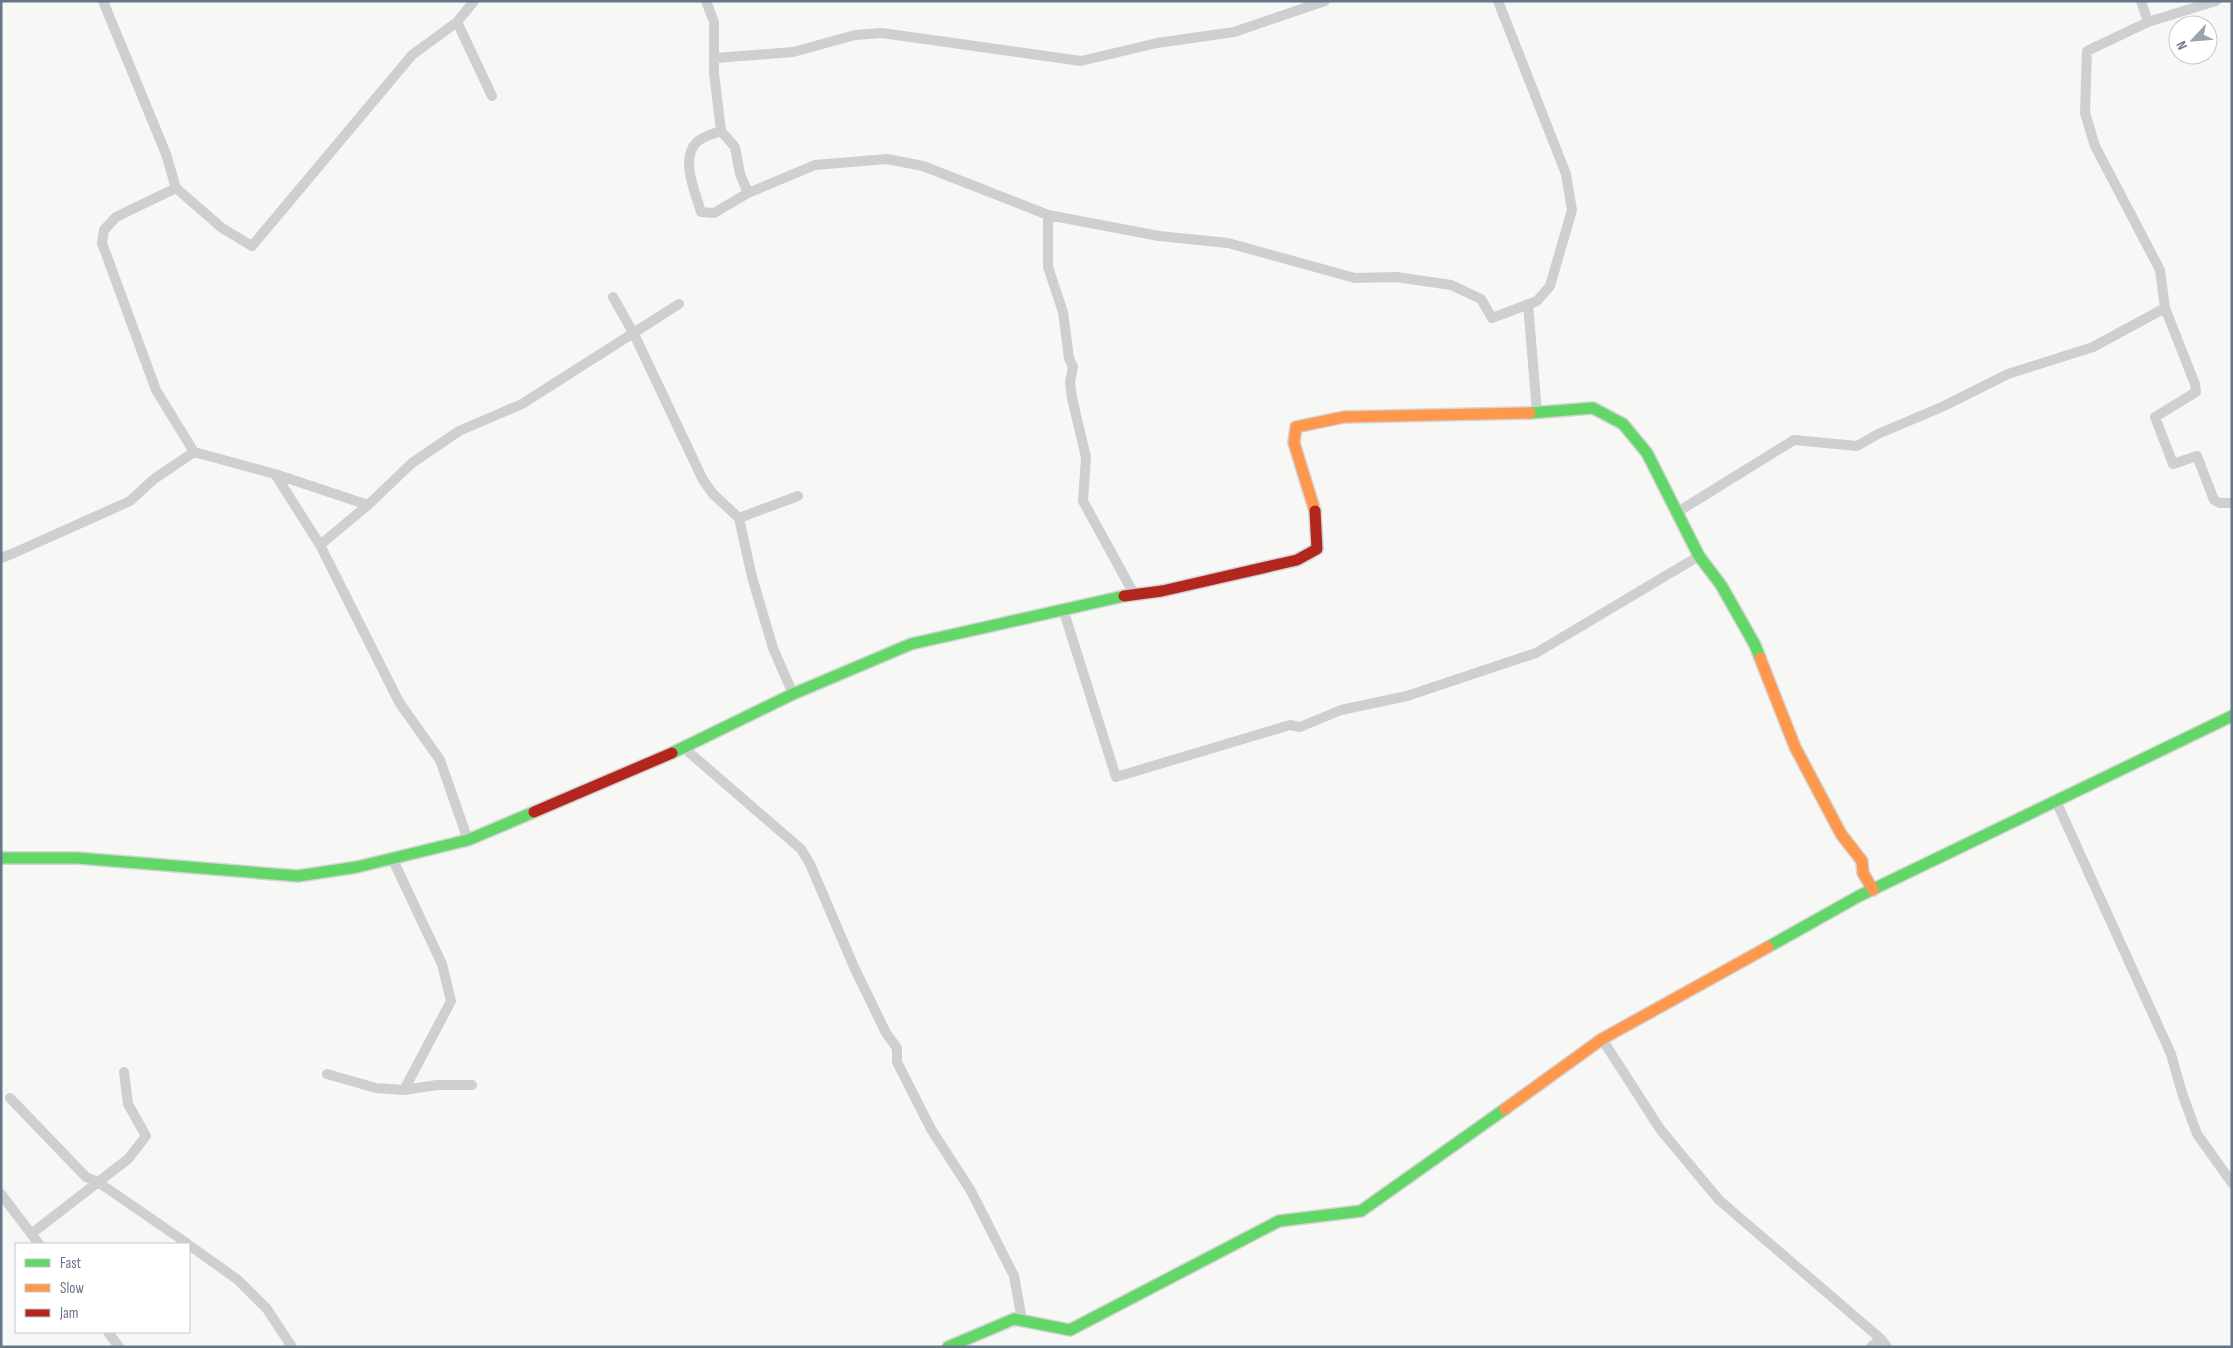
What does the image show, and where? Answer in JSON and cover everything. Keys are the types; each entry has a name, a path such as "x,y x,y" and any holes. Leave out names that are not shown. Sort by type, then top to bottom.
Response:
{"street":[{"path":"103,1 166,154 176,188 222,228 252,246 412,55 457,22 474,1"},
{"path":"706,1 714,22 716,58 714,73 721,131 735,147 740,174 748,193"},
{"path":"716,58 792,52 856,35 882,33 1081,61 1158,43 1234,32 1325,1"},
{"path":"721,131 696,143 688,159 702,212 714,213 748,193 815,165 887,159 923,166 1048,215 1159,236 1228,243 1355,278 1396,277 1451,286 1481,298 1492,318 1537,301 1550,286 1572,210 1566,174 1498,1"},
{"path":"2141,1 2148,22"},
{"path":"2216,1 2148,22 2087,51 2085,113 2095,146 2160,270 2165,308 2195,384 2196,392 2155,417 2158,426 2173,464 2198,456 2214,500 2220,504 2232,502"},
{"path":"457,22 492,96"},
{"path":"176,188 116,217 104,230 102,243 156,390 194,452 275,474 368,505"},
{"path":"1048,215 1048,267 1063,312 1069,358 1073,367 1070,382 1072,398 1086,457 1083,501 1134,594"},
{"path":"613,297 634,334 703,480 713,494 739,518 752,577 770,639 793,694"},
{"path":"320,545 368,505 412,463 459,431 522,404 679,304"},
{"path":"1528,304 1537,412"},
{"path":"1676,513 1794,440 1857,446 1878,434 1944,406 2008,374 2093,347 2165,308"},
{"path":"1,858 77,858 298,876 357,867 468,840 684,748 793,694 911,644 1064,609 1134,594 1162,591 1297,560 1317,549 1317,516 1294,443 1296,427 1344,417 1537,412 1593,408 1622,424 1647,454 1699,556 1721,585 1754,645 1795,748 1841,834 1862,861 1863,873 1872,890"},
{"path":"1,558 14,554 130,501 154,479 194,452"},
{"path":"275,474 320,545 399,702 440,760 468,840"},
{"path":"739,518 798,496"},
{"path":"1064,609 1116,777 1290,725 1300,727 1341,710 1407,696 1536,653 1699,556"},
{"path":"948,1347 1014,1319 1070,1330 1279,1221 1361,1211 1602,1039 1872,890 2232,716"},
{"path":"684,748 802,849 854,967 886,1033 897,1048 897,1062 931,1129 971,1191 1014,1276 1022,1320"},
{"path":"2056,801 2171,1054 2196,1134 2232,1182"},
{"path":"392,858 442,964 451,1001 404,1090"},
{"path":"1602,1039 1660,1129 1718,1200 1884,1343"},
{"path":"31,1234 128,1159 146,1136 128,1104 124,1072"},
{"path":"328,1074 376,1088 404,1090 437,1085 472,1085"},
{"path":"10,1098 86,1177 98,1182 185,1243"},
{"path":"1,1194 38,1243"},
{"path":"190,1246 238,1280 267,1309 292,1347"},
{"path":"109,1333 119,1347"},
{"path":"1872,1347 1884,1343"}],"traffic: fast":[{"path":"1530,413 1593,408 1623,424 1647,453 1699,556 1721,585 1755,645 1760,658"},
{"path":"672,753 793,694 911,644 1124,596"},
{"path":"1768,947 1859,896 2232,716"},
{"path":"1,858 77,858 298,876 357,867 468,840 534,812"},
{"path":"948,1347 1014,1319 1070,1330 1279,1221 1361,1211 1505,1109"}],"traffic: slow":[{"path":"1315,511 1294,443 1296,427 1344,417 1530,413"},
{"path":"1760,658 1795,747 1841,834 1862,861 1863,873 1873,890"},
{"path":"1505,1109 1602,1039 1768,947"}],"traffic: jam":[{"path":"1124,596 1162,591 1297,560 1317,549 1315,511"},
{"path":"534,812 672,753"}]}
